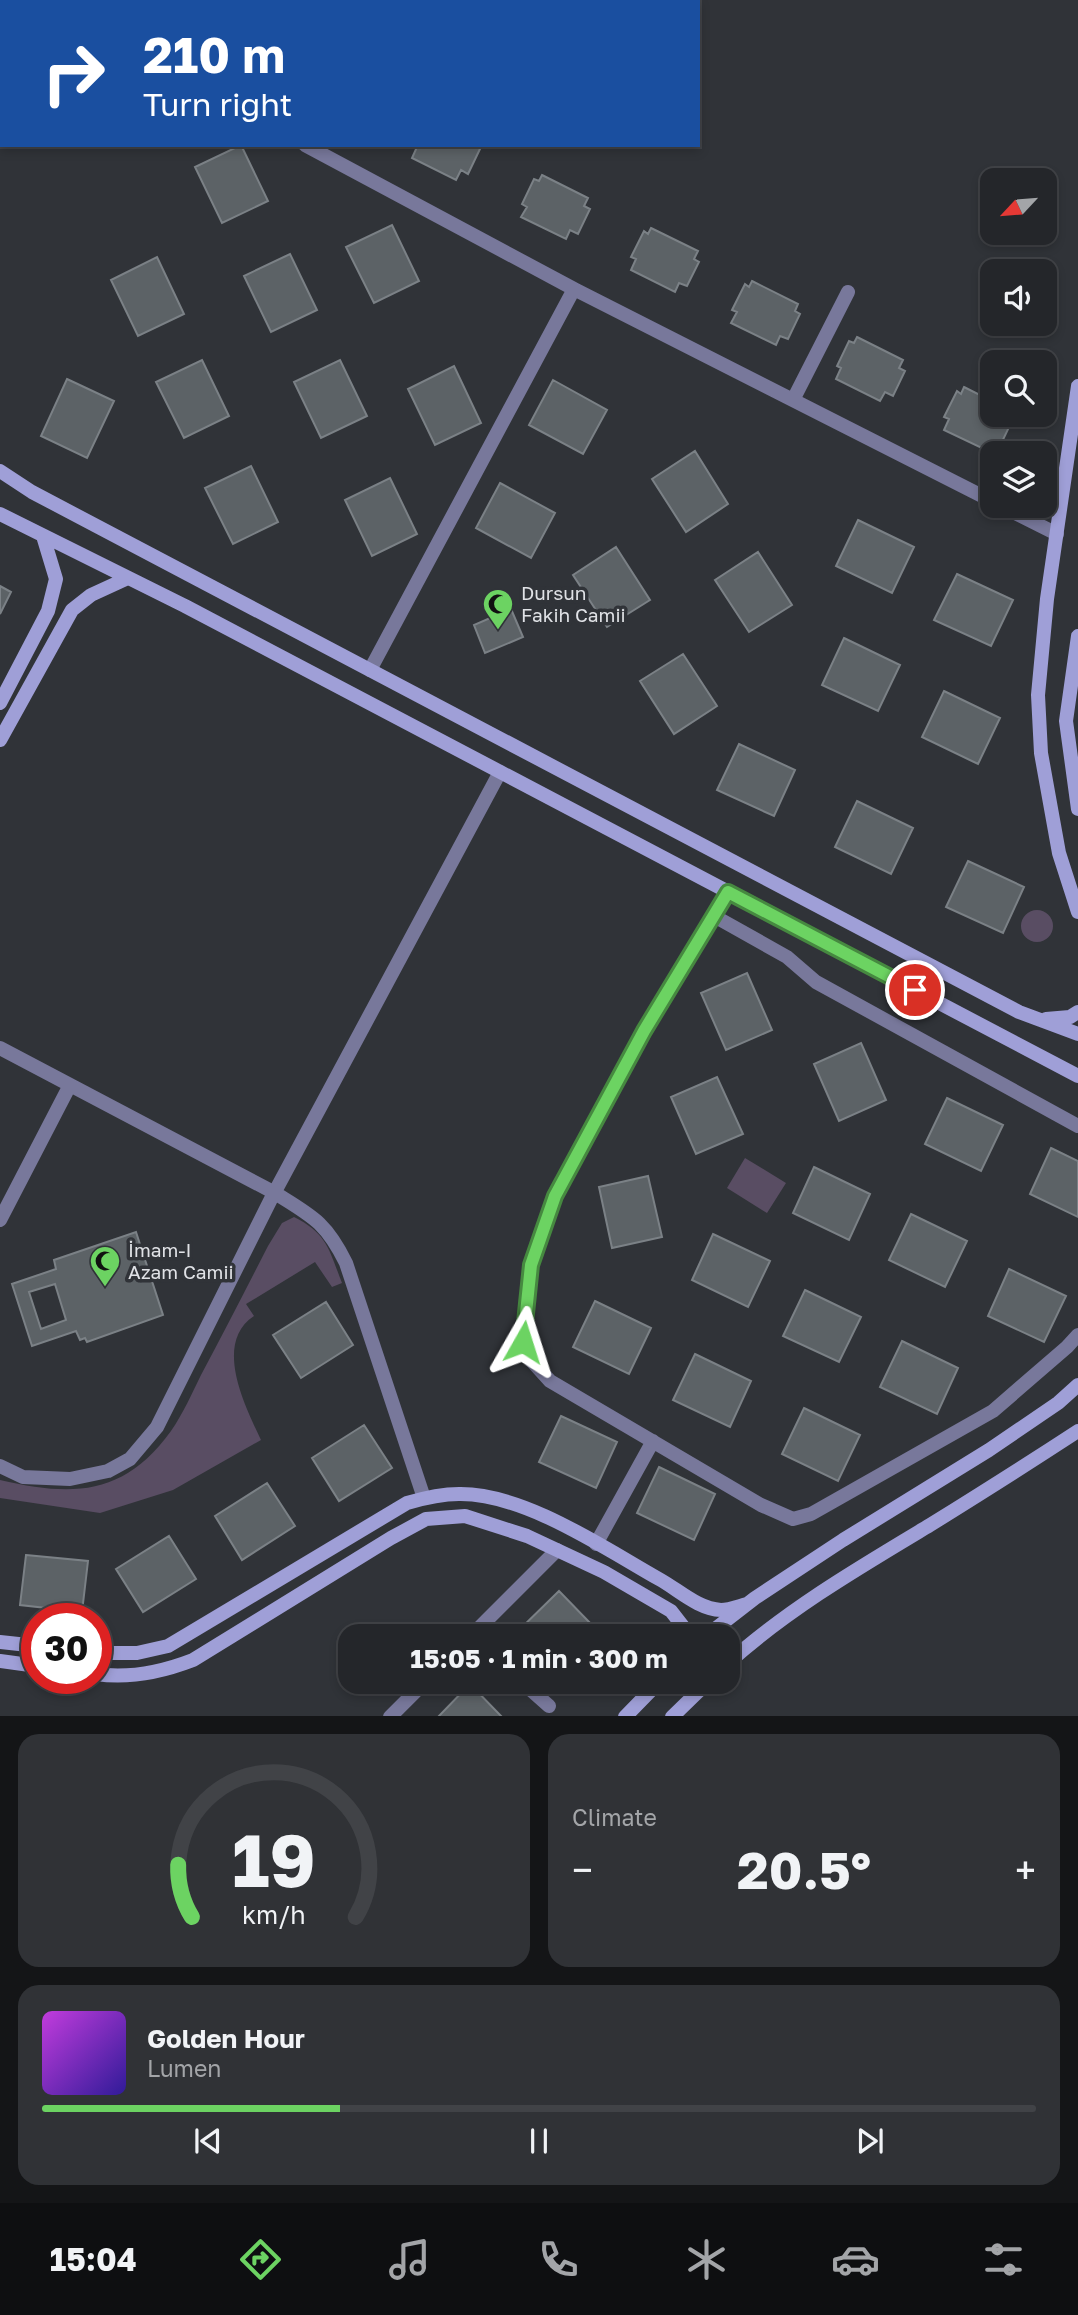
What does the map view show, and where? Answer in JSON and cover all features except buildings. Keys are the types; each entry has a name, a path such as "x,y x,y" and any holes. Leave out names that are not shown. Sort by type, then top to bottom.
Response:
{"street":[{"path":"309,147 574,289 980,495"},
{"path":"370,670 574,289"},
{"path":"793,400 848,292"},
{"path":"1078,386 1038,695 1041,753 1059,853 1078,912"},
{"path":"0,471 32,492 1019,1012 1078,1034"},
{"path":"0,514 128,578 1078,1076"},
{"path":"1025,518 1057,534"},
{"path":"0,703 48,611 56,579 43,536"},
{"path":"0,740 72,610 91,595 128,578"},
{"path":"1078,636 1066,721 1078,809"},
{"path":"0,1466 23,1477 70,1479 108,1471 130,1459 157,1427 275,1193 499,772"},
{"path":"728,892 644,1031 555,1196 531,1265 523,1342 531,1360 550,1381 761,1505 793,1519 811,1514 993,1411 1068,1347 1078,1335"},
{"path":"714,916 787,957 816,982 1078,1126"},
{"path":"1038,1019 1070,1017 1078,1012"},
{"path":"0,1048 275,1193 314,1217 334,1238 346,1263 424,1498"},
{"path":"0,1220 70,1085"},
{"path":"721,1624 843,1540 989,1450 1058,1403 1078,1385"},
{"path":"740,1654 798,1608 861,1566 989,1489 1078,1431"},
{"path":"596,1544 653,1441"},
{"path":"112,1653 137,1653 168,1646 407,1503 424,1498 461,1494 498,1499 559,1523 672,1586 704,1607 723,1610 747,1604"},
{"path":"112,1674 163,1672 193,1660 426,1519 465,1516 527,1536 604,1572 671,1611 681,1624"},
{"path":"483,1624 557,1550"},
{"path":"0,1642 21,1644"},
{"path":"0,1661 21,1664"},
{"path":"391,1716 413,1694"},
{"path":"536,1694 549,1706"},
{"path":"626,1716 647,1694"},
{"path":"673,1716 696,1694"}],"shaded area":[{"path":"1037,910 1049,914 1053,926 1049,938 1037,942 1025,938 1021,926 1025,914"},
{"path":"745,1158 786,1183 767,1213 727,1188"},
{"path":"294,1217 321,1237 342,1283 332,1287 315,1262 246,1304 254,1316 242,1328 236,1342 234,1358 241,1393 261,1440 173,1490 100,1513 0,1498 0,1480 51,1489 95,1486 115,1480 135,1468 153,1452 179,1418 268,1246 282,1223"}],"place":[{"name":"Dursun Fakih Camii","path":"498,631"},
{"name":"İmam-I Azam Camii","path":"105,1288"}],"route":[{"path":"523,1342 531,1265 555,1196 644,1031 728,892 915,990"}]}
